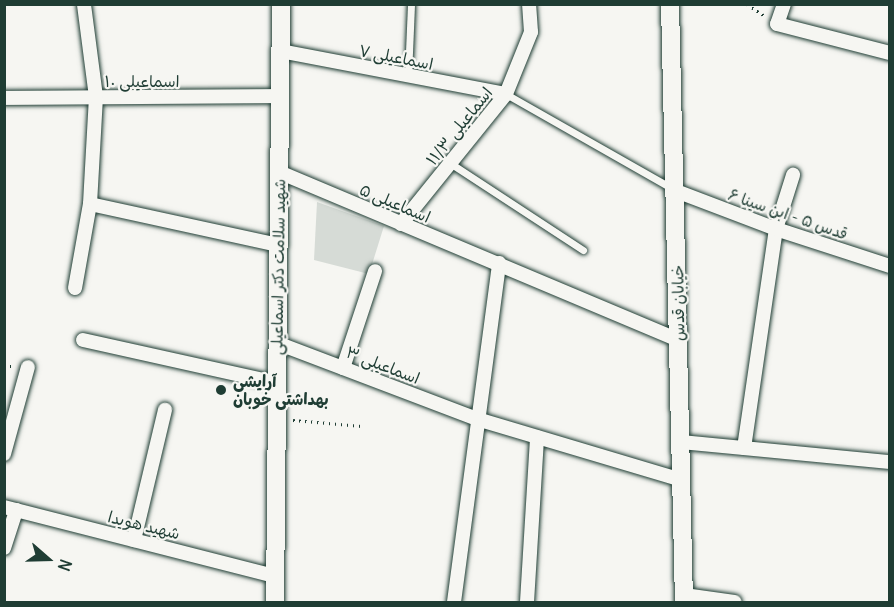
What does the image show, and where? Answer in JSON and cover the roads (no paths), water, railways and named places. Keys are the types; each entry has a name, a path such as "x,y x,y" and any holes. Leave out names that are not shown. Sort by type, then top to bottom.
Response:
{"main road":[{"name":"شهید سلامت دکتر اسماعیلی","path":"275,603 281,4"},
{"name":"خیابان قدس","path":"670,4 684,599"}],"street":[{"path":"75,288 90,204 96,98 84,4"},
{"name":"اسماعیلی ۱۱/۳","path":"402,224 506,94 531,32 529,4"},
{"path":"784,4 777,24 890,53"},
{"name":"اسماعیلی ۷","path":"280,51 506,94"},
{"name":"اسماعیلی ۱۰","path":"4,98 280,96"},
{"name":"اسماعیلی ۵","path":"279,172 679,340"},
{"path":"744,448 776,230 793,175"},
{"name":"قدس ۵ - ابن سینا ۶","path":"676,191 776,230 890,266"},
{"path":"90,204 278,245"},
{"path":"453,603 499,263"},
{"path":"343,368 375,271"},
{"path":"82,340 277,383"},
{"name":"اسماعیلی ۳","path":"278,343 477,419 682,480"},
{"path":"4,454 28,367"},
{"path":"134,540 165,410"},
{"path":"527,603 537,437"},
{"path":"681,442 890,462"},
{"path":"4,548 10,508"},
{"name":"شهید هویدا","path":"10,508 275,576"},
{"path":"684,599 735,603"}],"lane":[{"path":"408,76 411,4"},
{"path":"506,94 676,191"},
{"path":"450,163 583,250"}],"place":[{"name":"آرایشی بهداشتی خوبان","path":"221,390"}]}
